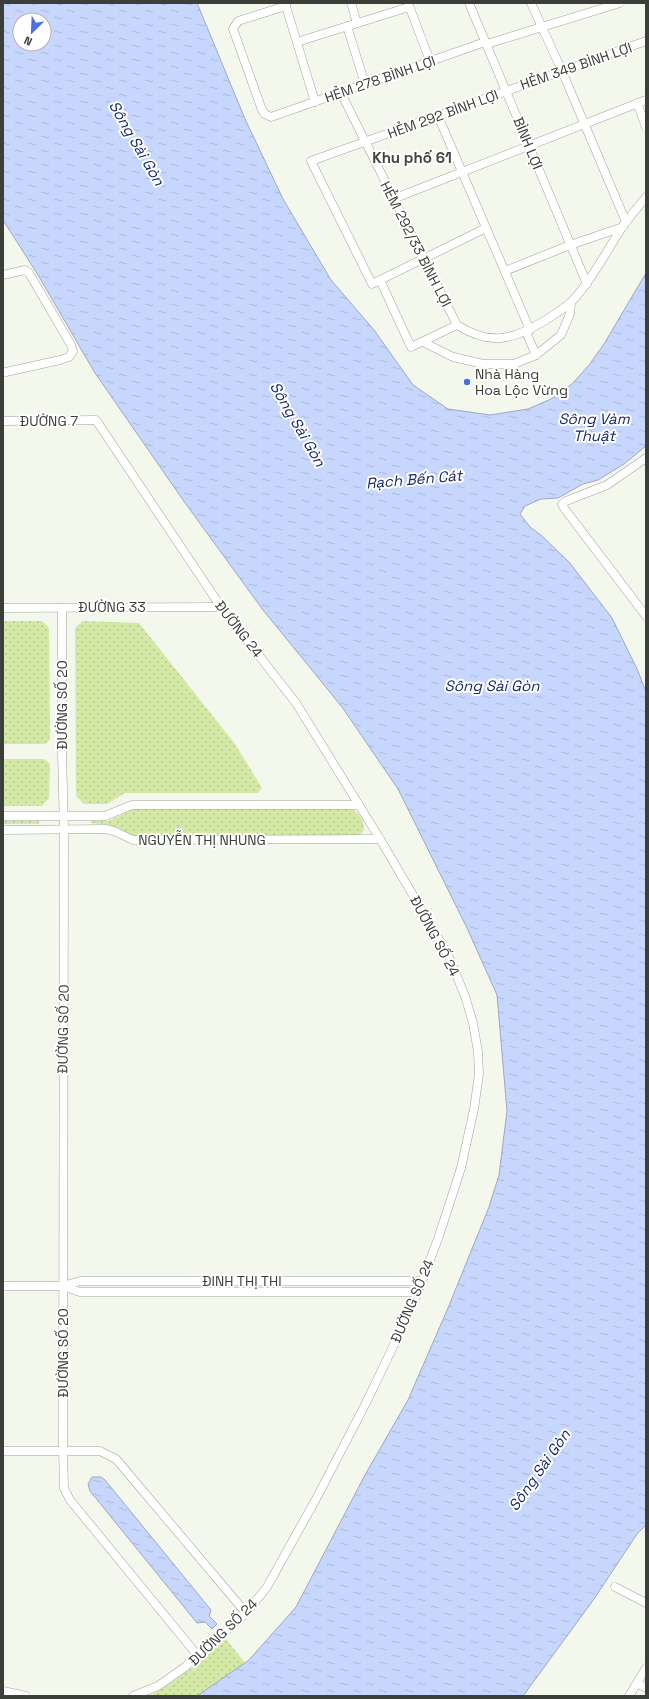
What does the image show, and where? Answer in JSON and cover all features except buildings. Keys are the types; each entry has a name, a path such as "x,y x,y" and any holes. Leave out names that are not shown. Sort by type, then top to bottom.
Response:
{"street":[{"path":"351,3 357,23"},
{"name":"BÌNH LỢI","path":"469,3 507,90 587,284"},
{"path":"531,3 585,124 624,225"},
{"name":"HẺM 278 BÌNH LỢI","path":"286,4 238,21 233,29 262,110 269,116 274,116 315,102 430,61 542,27 605,5 620,3"},
{"path":"286,4 315,102"},
{"path":"297,42 408,5 430,61"},
{"path":"347,26 364,84"},
{"name":"HẺM 349 BÌNH LỢI","path":"507,90 646,41"},
{"name":"HẺM 292 BÌNH LỢI","path":"380,280 372,284 311,161 507,90"},
{"name":"HẺM 292/33 BÌNH LỢI","path":"341,93 364,142 457,325"},
{"path":"393,199 646,100"},
{"path":"637,103 646,126"},
{"path":"438,116 505,271 536,355"},
{"path":"486,228 380,280 411,347 457,325 472,334 493,339 504,339 528,331 570,303 587,284 624,225 646,197"},
{"path":"505,271 624,225"},
{"path":"3,275 25,270 28,273 71,345 73,352 69,357 6,372"},
{"path":"423,342 453,357 483,364 514,364 536,355 561,335 570,314 570,303"},
{"name":"ĐƯỜNG 7","path":"3,421 96,420"},
{"name":"ĐƯỜNG 24","path":"96,420 221,607 296,703 380,839"},
{"path":"646,458 607,485 566,501 562,504 646,616"},
{"name":"ĐƯỜNG 33","path":"3,608 221,607"},
{"name":"ĐƯỜNG SỐ 20","path":"62,608 62,751 64,816 64,1488 70,1500 198,1656"},
{"path":"3,816 105,816 132,805 359,805"},
{"name":"NGUYỄN THỊ NHUNG","path":"3,830 105,829 114,831 133,840 380,839"},
{"name":"ĐƯỜNG SỐ 24","path":"134,1696 143,1693 171,1678 198,1656 246,1613 267,1587 316,1499 365,1405 418,1292 439,1236 461,1168 474,1109 478,1074 478,1052 473,1023 465,996 448,955 380,839"},
{"name":"ĐINH THỊ THI","path":"3,1286 63,1286 80,1281 422,1281"},
{"name":"ĐINH THỊ THI","path":"63,1286 80,1292 418,1292"},
{"path":"3,1451 100,1451 116,1459 246,1613"},
{"path":"615,1587 646,1603"},
{"path":"629,1696 646,1668"},
{"path":"637,1683 646,1688"},
{"path":"3,1691 26,1696"}],"green space":[{"path":"3,621 42,621 49,628 50,740 45,744 3,744"},
{"path":"83,621 139,623 235,744 262,788 258,793 125,793 107,804 84,804 76,796 75,628"},
{"path":"3,759 44,759 50,764 49,798 42,806 3,806"},
{"path":"348,808 355,811 363,821 363,832 359,835 134,836 110,825 90,823 92,821 108,821 134,809"},
{"path":"3,821 39,821 39,824 3,824"},
{"path":"226,1639 245,1663 197,1696 149,1696 180,1677"}],"water":[{"name":"Sông Sài Gòn","path":"3,3 197,3 245,119 283,199 331,280 374,330 413,385 448,409 490,415 528,409 551,399 572,384 589,365 604,344 646,273 646,446 624,464 598,480 583,484 558,498 541,499 525,506 520,514 530,527 542,536 569,562 612,618 638,671 646,692 646,1525 637,1534 594,1599 523,1696 197,1696 249,1660 296,1607 365,1475 408,1400 448,1308 489,1207 499,1175 507,1111 497,995 467,928 398,789 342,707 263,610 183,500 95,373 38,275 3,220"},
{"path":"92,1477 101,1477 105,1480 211,1610 209,1616 217,1624 212,1629 205,1622 197,1623 90,1491 88,1484"}],"place":[{"name":"Nhà Hàng Hoa Lộc Vừng","path":"467,382"}],"district":[{"name":"Khu phố 61","path":"412,157"}],"water label":[{"name":"Sông Vàm Thuật","path":"594,426"},
{"name":"Rạch Bến Cát","path":"414,479"}]}
